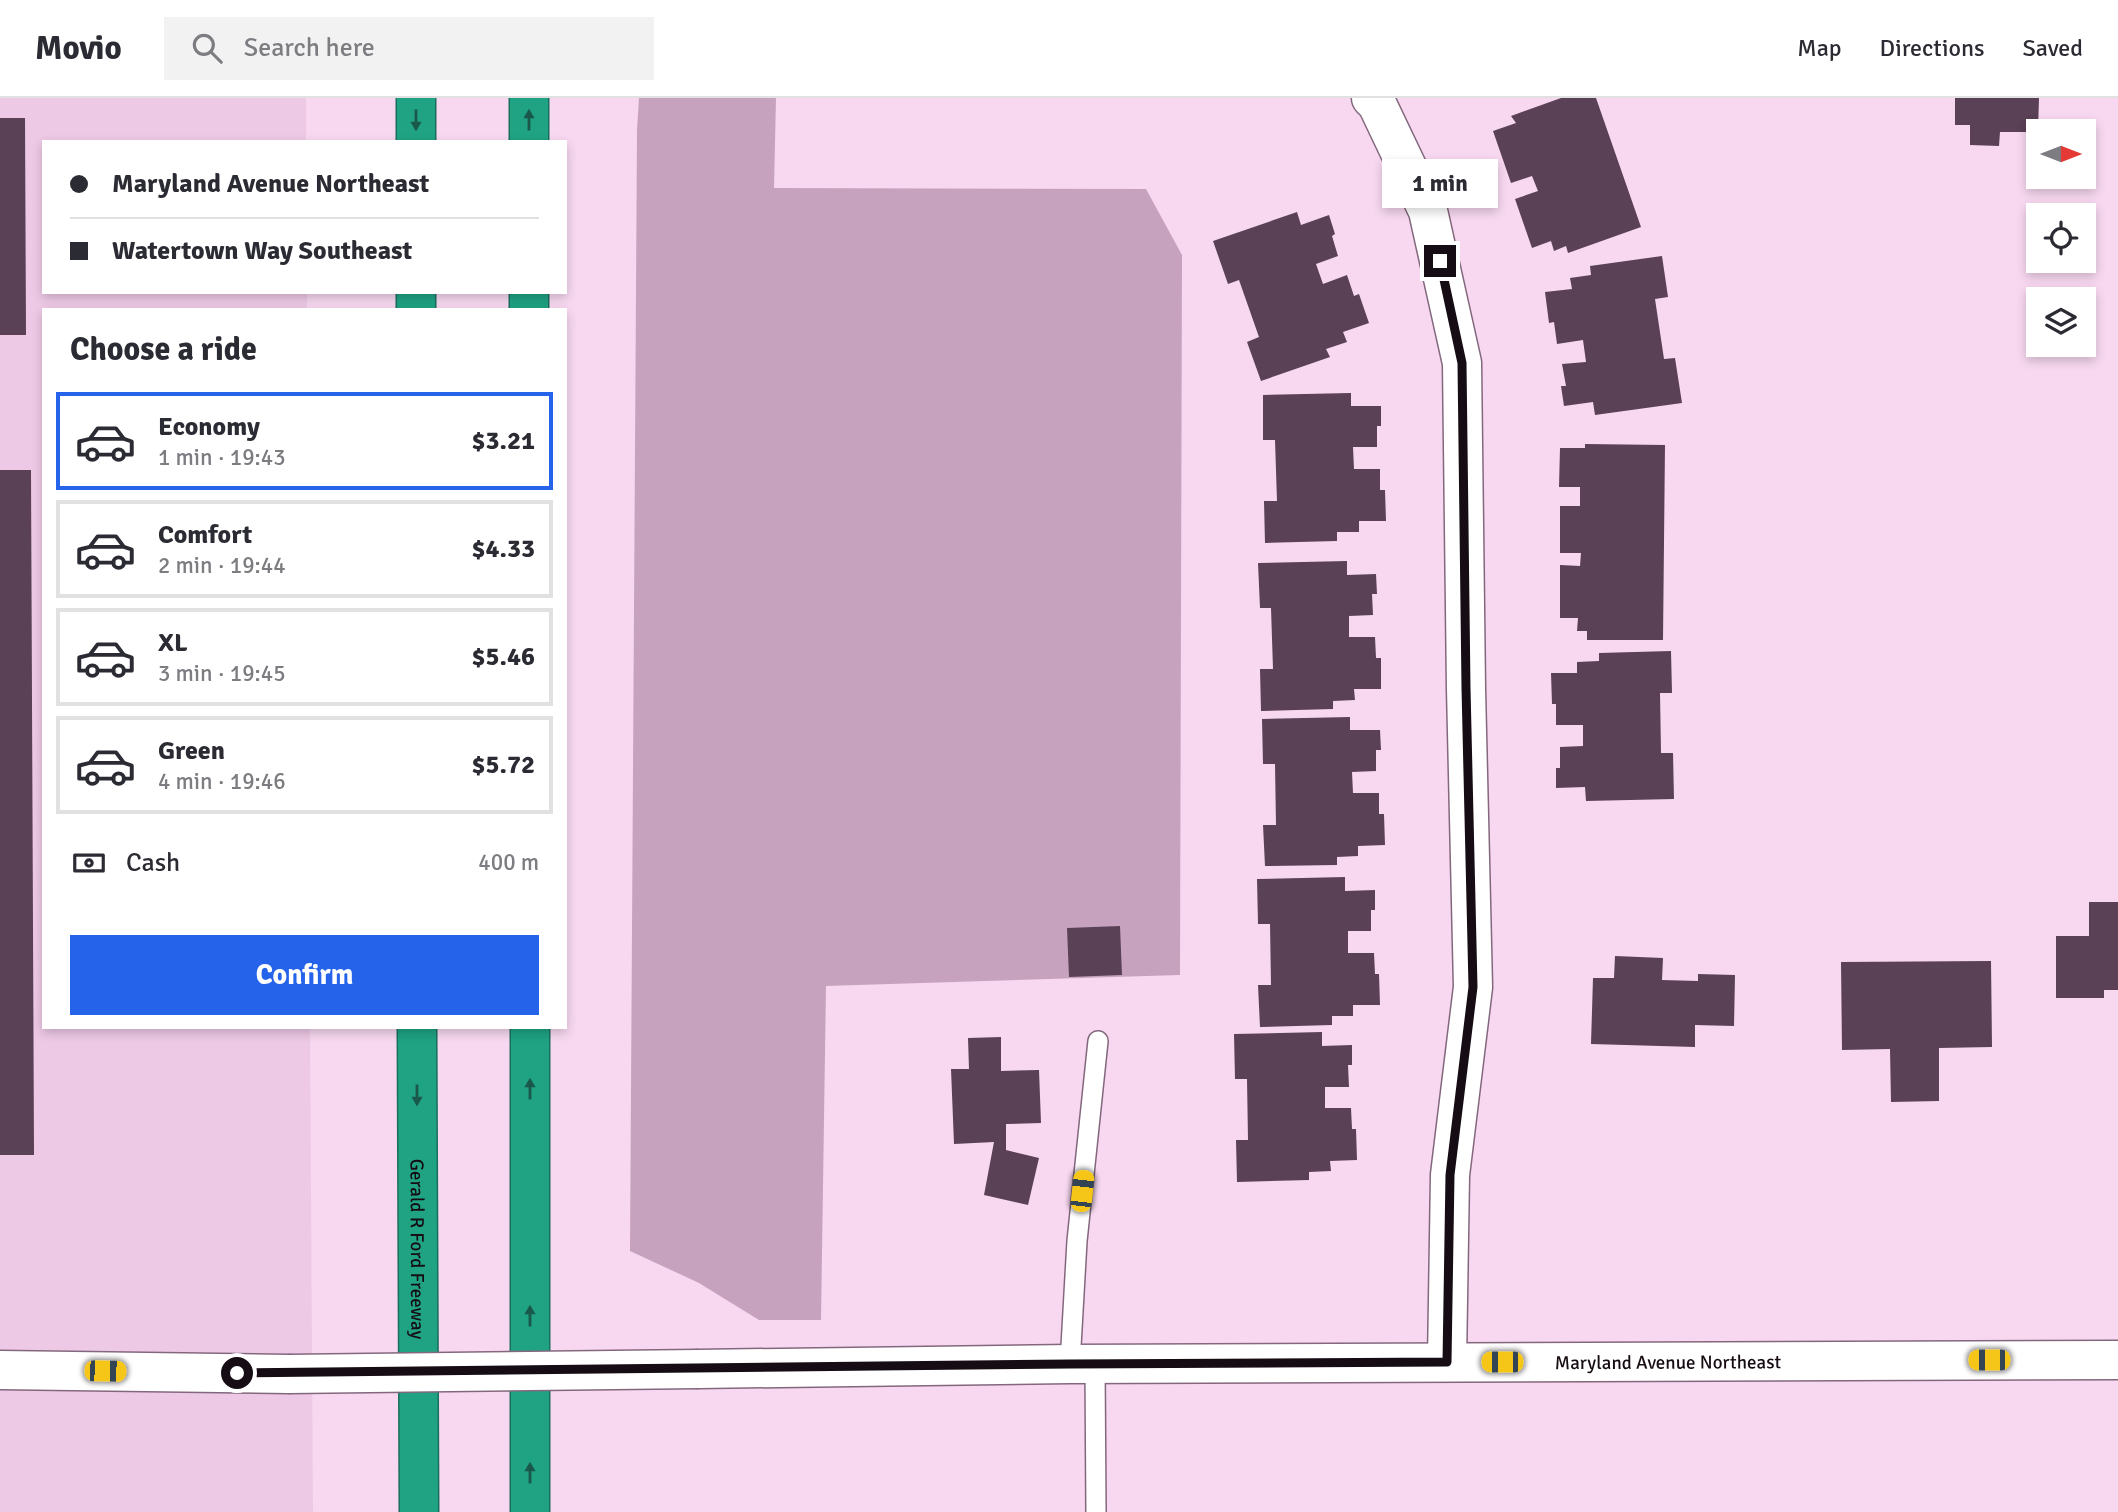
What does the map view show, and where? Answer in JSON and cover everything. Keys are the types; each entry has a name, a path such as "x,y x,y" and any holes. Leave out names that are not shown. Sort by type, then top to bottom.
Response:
{"highway":[{"path":"416,98 416,140"},
{"path":"529,98 529,140"},
{"name":"Gerald R Ford Freeway","path":"416,1029 419,1512"},
{"path":"530,1029 530,1512"},
{"path":"409,1512 417,1258"}],"street":[{"path":"1371,98 1377,104 1428,211 1462,363 1473,987 1450,1175 1447,1362"},
{"name":"Maryland Avenue Northeast","path":"0,1370 289,1374 1083,1364 2118,1360"}],"lane":[{"path":"1096,1512 1083,1364 1077,1241 1098,1041"}],"shaded area":[{"path":"0,98 306,98 306,140 42,140 42,294 307,294 307,308 42,308 42,1029 310,1029 313,1512 0,1512"},
{"path":"639,98 776,98 774,188 1146,189 1182,255 1180,975 826,986 821,1320 759,1320 699,1283 630,1251"}],"building":[{"path":"1561,98 1596,98 1641,227 1568,253 1566,246 1554,251 1551,241 1532,248 1515,199 1538,191 1532,176 1511,183 1493,131 1516,123 1511,116"},
{"path":"1955,98 2039,98 2038,119 2026,119 2026,132 2000,132 1999,146 1970,145 1970,125 1955,125"},
{"path":"0,118 25,118 26,335 0,335"},
{"path":"1297,212 1301,225 1329,215 1338,256 1316,264 1323,284 1347,275 1354,296 1359,294 1369,323 1343,332 1347,342 1326,349 1330,357 1261,381 1247,342 1259,337 1239,280 1228,284 1213,241"},
{"path":"1662,256 1668,297 1655,299 1664,359 1675,358 1682,403 1595,415 1593,402 1564,406 1561,386 1566,386 1562,364 1586,362 1583,340 1557,344 1554,322 1549,323 1545,292 1572,289 1570,278 1591,275 1590,266"},
{"path":"1351,393 1351,406 1381,406 1377,447 1353,447 1354,469 1380,469 1380,490 1385,490 1386,521 1359,521 1359,532 1337,532 1337,541 1265,543 1264,501 1277,501 1275,440 1263,440 1263,395"},
{"path":"1585,444 1665,445 1663,640 1587,640 1587,631 1577,631 1578,618 1560,618 1560,565 1580,566 1581,553 1560,553 1560,506 1580,506 1580,487 1559,487 1560,448 1585,448"},
{"path":"0,470 31,470 34,1155 0,1155"},
{"path":"1347,561 1347,575 1376,574 1377,594 1372,594 1373,615 1349,616 1349,637 1375,637 1376,658 1381,658 1381,689 1354,689 1355,700 1333,701 1333,709 1261,711 1260,669 1273,669 1271,608 1260,608 1258,563"},
{"path":"1671,651 1672,693 1660,693 1661,753 1673,753 1674,799 1586,801 1585,787 1556,788 1560,747 1583,746 1583,725 1556,725 1551,673 1577,673 1577,662 1599,661 1599,653"},
{"path":"1350,717 1350,730 1380,730 1381,750 1376,750 1376,771 1352,772 1353,793 1379,793 1379,814 1384,814 1385,845 1358,846 1358,856 1337,857 1337,865 1265,866 1263,825 1276,825 1275,764 1263,764 1262,719"},
{"path":"1345,877 1345,891 1375,890 1371,931 1348,931 1348,953 1374,953 1375,974 1379,974 1380,1005 1353,1005 1353,1016 1332,1016 1332,1025 1260,1027 1258,985 1271,985 1270,924 1258,924 1257,879"},
{"path":"2089,902 2118,902 2118,990 2104,990 2104,998 2056,998 2056,936 2089,936"},
{"path":"1120,926 1122,975 1069,977 1067,928"},
{"path":"1615,956 1663,958 1662,980 1698,981 1698,974 1735,975 1734,1026 1695,1025 1695,1047 1591,1044 1593,978 1614,978"},
{"path":"1991,961 1992,1047 1939,1048 1939,1101 1891,1102 1890,1049 1842,1050 1841,962"},
{"path":"1322,1032 1322,1046 1352,1045 1352,1065 1348,1065 1349,1087 1325,1087 1325,1108 1351,1108 1352,1129 1356,1129 1357,1160 1330,1161 1331,1171 1309,1172 1309,1180 1237,1182 1236,1140 1248,1140 1247,1079 1235,1079 1234,1034"},
{"path":"1001,1037 1001,1071 1039,1070 1041,1123 1006,1124 1006,1150 1039,1158 1028,1205 984,1195 994,1142 954,1144 951,1069 969,1069 968,1038"}],"route":[{"path":"237,1373 1447,1362 1450,1175 1473,987 1462,363 1440,261"}]}
